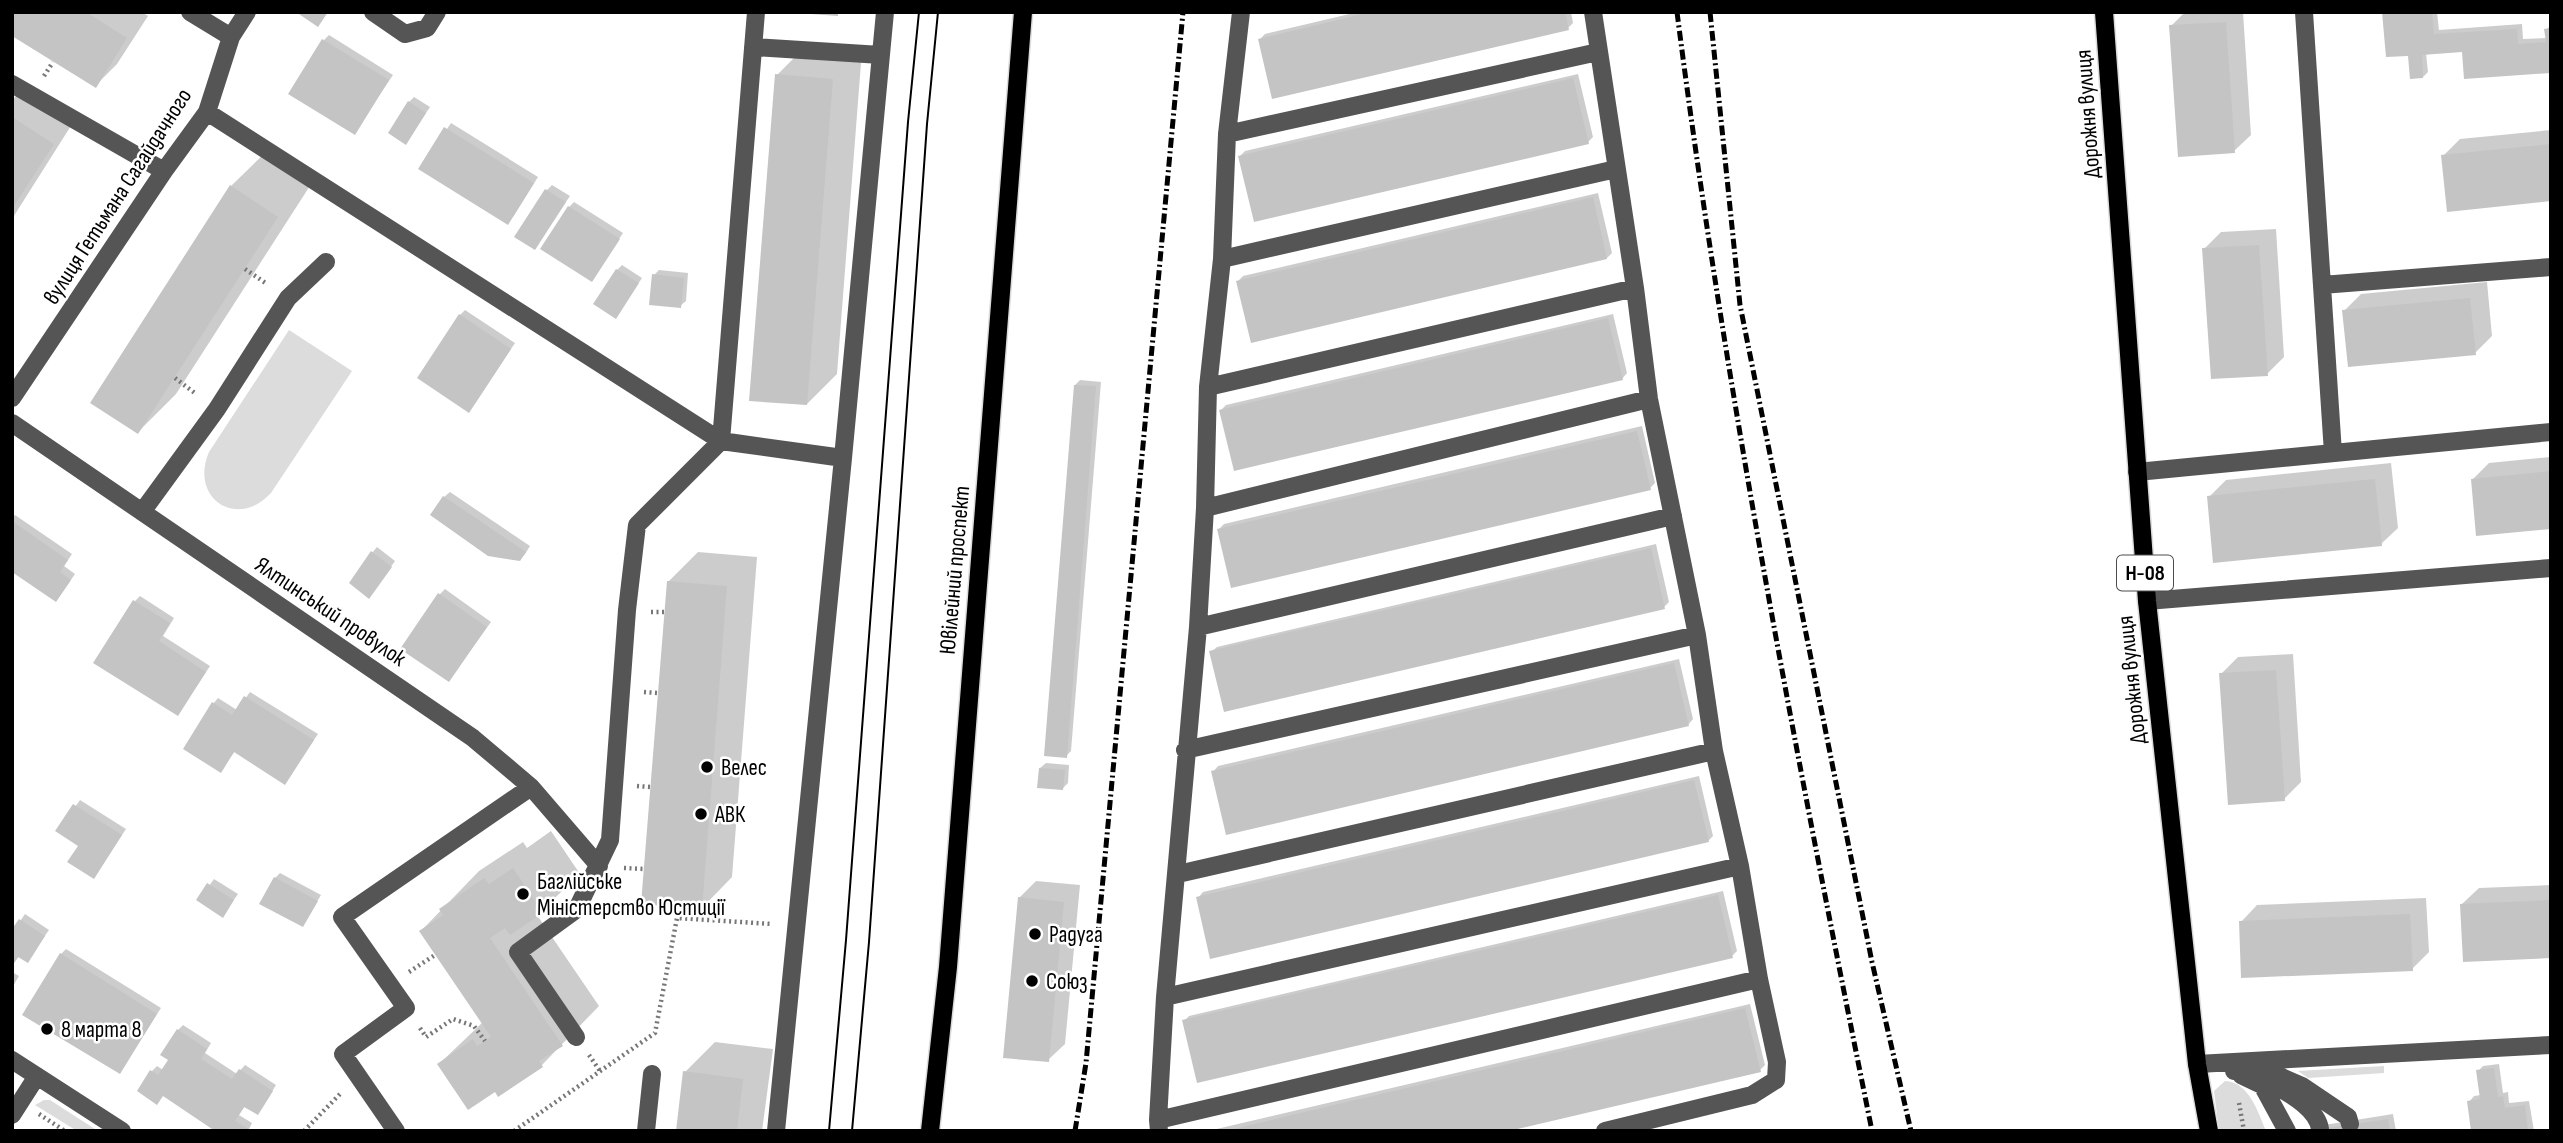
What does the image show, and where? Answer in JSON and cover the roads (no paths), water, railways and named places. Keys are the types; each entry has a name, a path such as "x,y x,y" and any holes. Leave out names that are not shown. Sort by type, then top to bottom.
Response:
{"main road":[{"name":"Ювілейний проспект","path":"930,1131 948,967 1023,12"},
{"name":"Дорожня вулиця","path":"2104,12 2147,601 2197,1064 2208,1131"}],"street":[{"path":"190,12 231,37"},
{"name":"вулиця Гетьмана Сагайдачного","path":"13,394 207,112 231,37 247,12"},
{"path":"373,12 405,34 427,28 437,12"},
{"path":"576,1037 517,952 577,909 610,840 637,525 721,441 756,12"},
{"path":"776,1131 884,12"},
{"path":"1241,12 1227,134 1222,259 1208,387 1198,627 1165,997 1158,1125 1759,979"},
{"path":"1593,12 1649,399 1697,635 1714,751 1740,866 1759,979 1777,1062 1776,1080 1752,1095 1605,1131"},
{"path":"2304,12 2333,453"},
{"path":"753,47 881,55"},
{"path":"1227,134 1598,52"},
{"path":"12,84 164,171"},
{"path":"207,112 721,441 843,458"},
{"path":"1222,259 1616,169"},
{"path":"142,512 216,409 288,298 326,262"},
{"path":"2322,285 2551,267"},
{"path":"1208,387 1635,288"},
{"path":"1205,508 1649,399"},
{"name":"Ялтинський провулок","path":"12,423 473,738 531,787 599,866"},
{"path":"2137,472 2551,432"},
{"path":"1198,627 1673,516"},
{"path":"2147,601 2551,568"},
{"path":"1185,750 1697,635"},
{"path":"1178,874 1714,751"},
{"path":"396,1131 343,1054 406,1008 342,917 531,787"},
{"path":"1165,997 1740,866"},
{"path":"2197,1064 2551,1045"},
{"path":"12,1060 122,1131"},
{"path":"2197,1064 2277,1075 2302,1086 2348,1117 2350,1124"},
{"path":"2234,1071 2269,1082 2297,1099 2319,1120 2320,1129"},
{"path":"2234,1071 2262,1085 2287,1131"},
{"path":"646,1131 652,1074"},
{"path":"12,1115 37,1076"}],"tram line":[{"path":"829,1131 908,122 919,12"},
{"path":"852,1131 869,942 927,124 938,12"}],"railway":[{"path":"1075,1131 1086,1063 1183,12"},
{"path":"1677,12 1717,293 1764,573 1872,1131"},
{"path":"1710,12 1740,305 1872,962 1911,1131"}],"place":[{"name":"Велес","path":"707,767"},
{"name":"АВК","path":"701,814"},
{"name":"Баглійське Міністерство Юстиції","path":"523,894"},
{"name":"Радуга","path":"1035,934"},
{"name":"Союз","path":"1032,981"},
{"name":"8 марта 8","path":"47,1029"}]}
